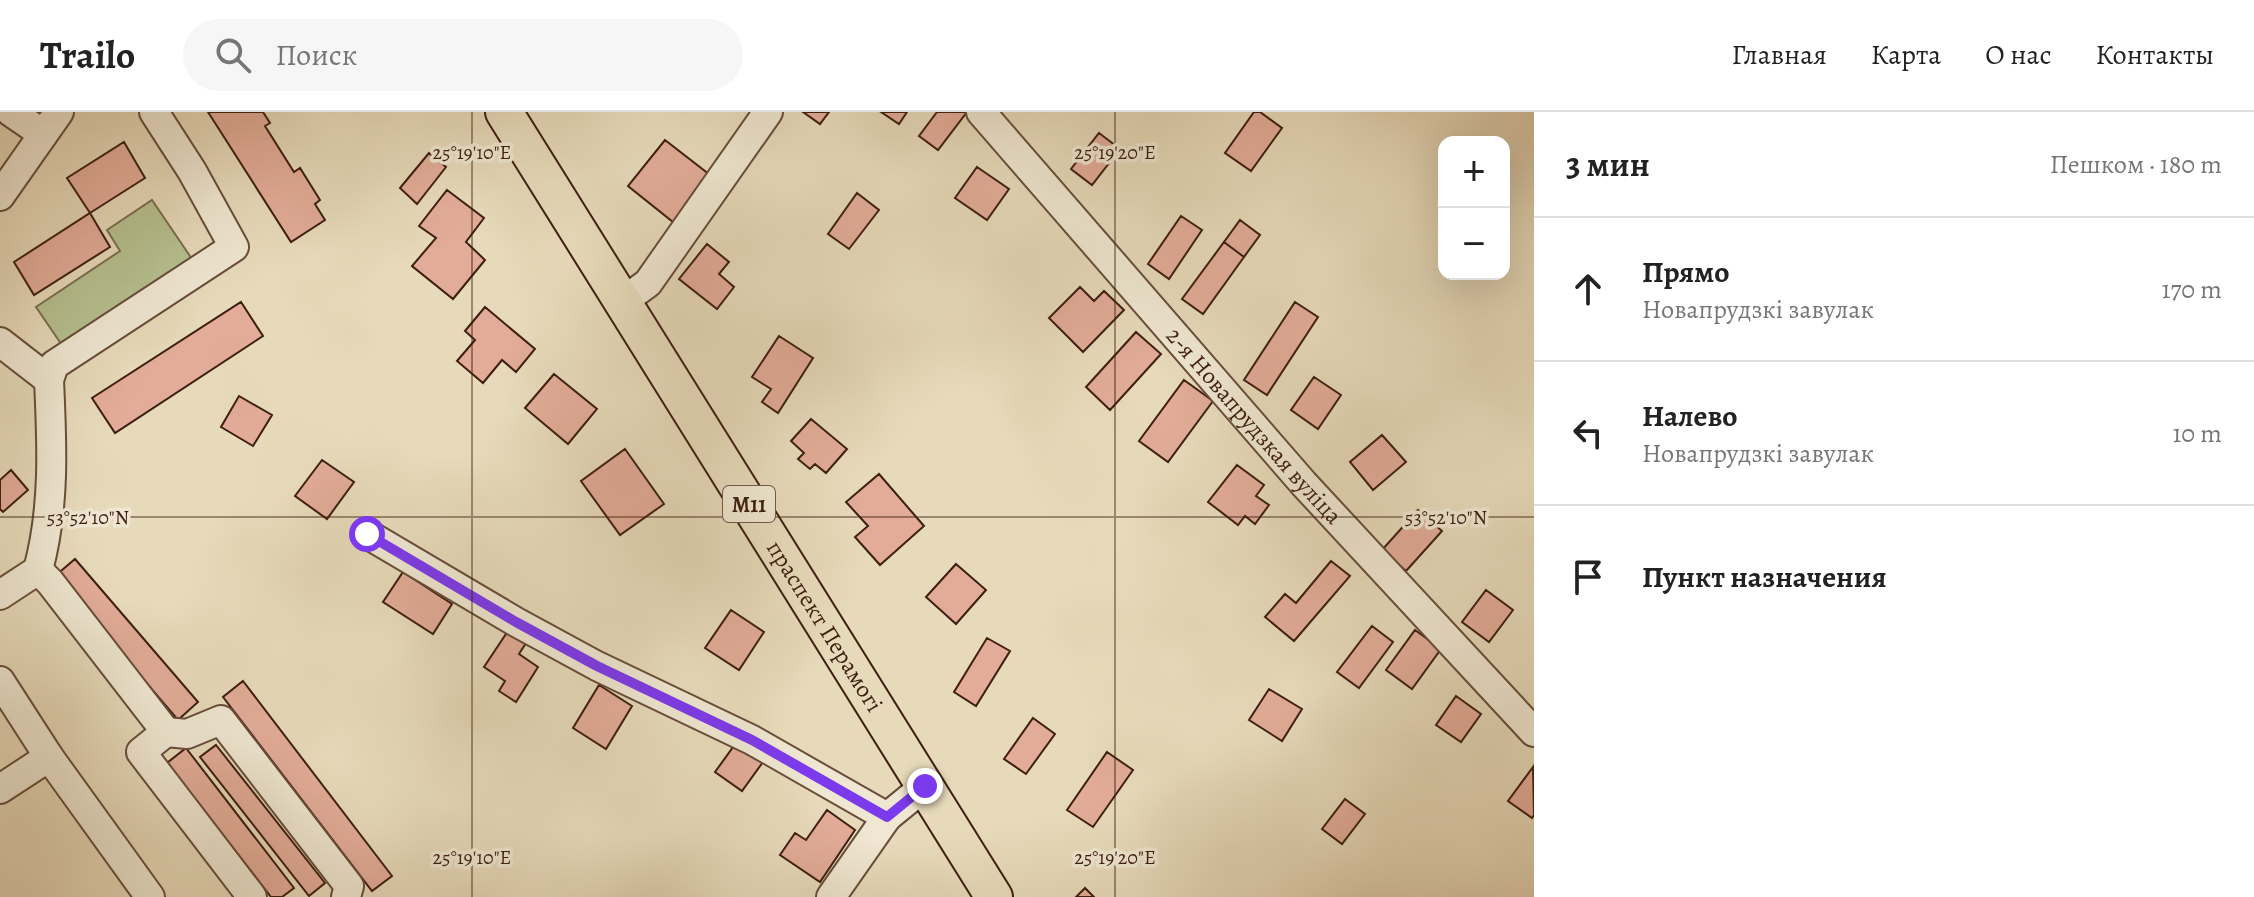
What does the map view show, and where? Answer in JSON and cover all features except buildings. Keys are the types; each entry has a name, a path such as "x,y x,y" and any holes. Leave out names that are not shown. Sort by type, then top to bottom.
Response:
{"main road":[{"name":"праспект Перамогі","path":"504,112 994,897"}],"street":[{"path":"0,196 51,123 11,112"},
{"path":"0,595 38,570 46,539 53,469 49,380 54,365 234,247 192,171 154,112"},
{"path":"622,302 648,283 768,112"},
{"name":"2-я Новапрудзкая вуліца","path":"981,112 1304,484 1534,732"},
{"path":"0,342 49,380"},
{"path":"367,534 516,622 597,666 752,740 887,817"},
{"path":"38,570 166,732"},
{"path":"0,681 49,757 150,897"},
{"path":"252,897 141,752 166,732 187,734 221,720 349,886 346,897"},
{"path":"0,789 49,757"},
{"path":"831,897 887,817 925,786"}],"green space":[{"path":"152,200 194,262 64,348 36,307 120,251 107,230"}],"route":[{"path":"367,534 516,622 597,666 752,740 887,817 925,786"}]}
